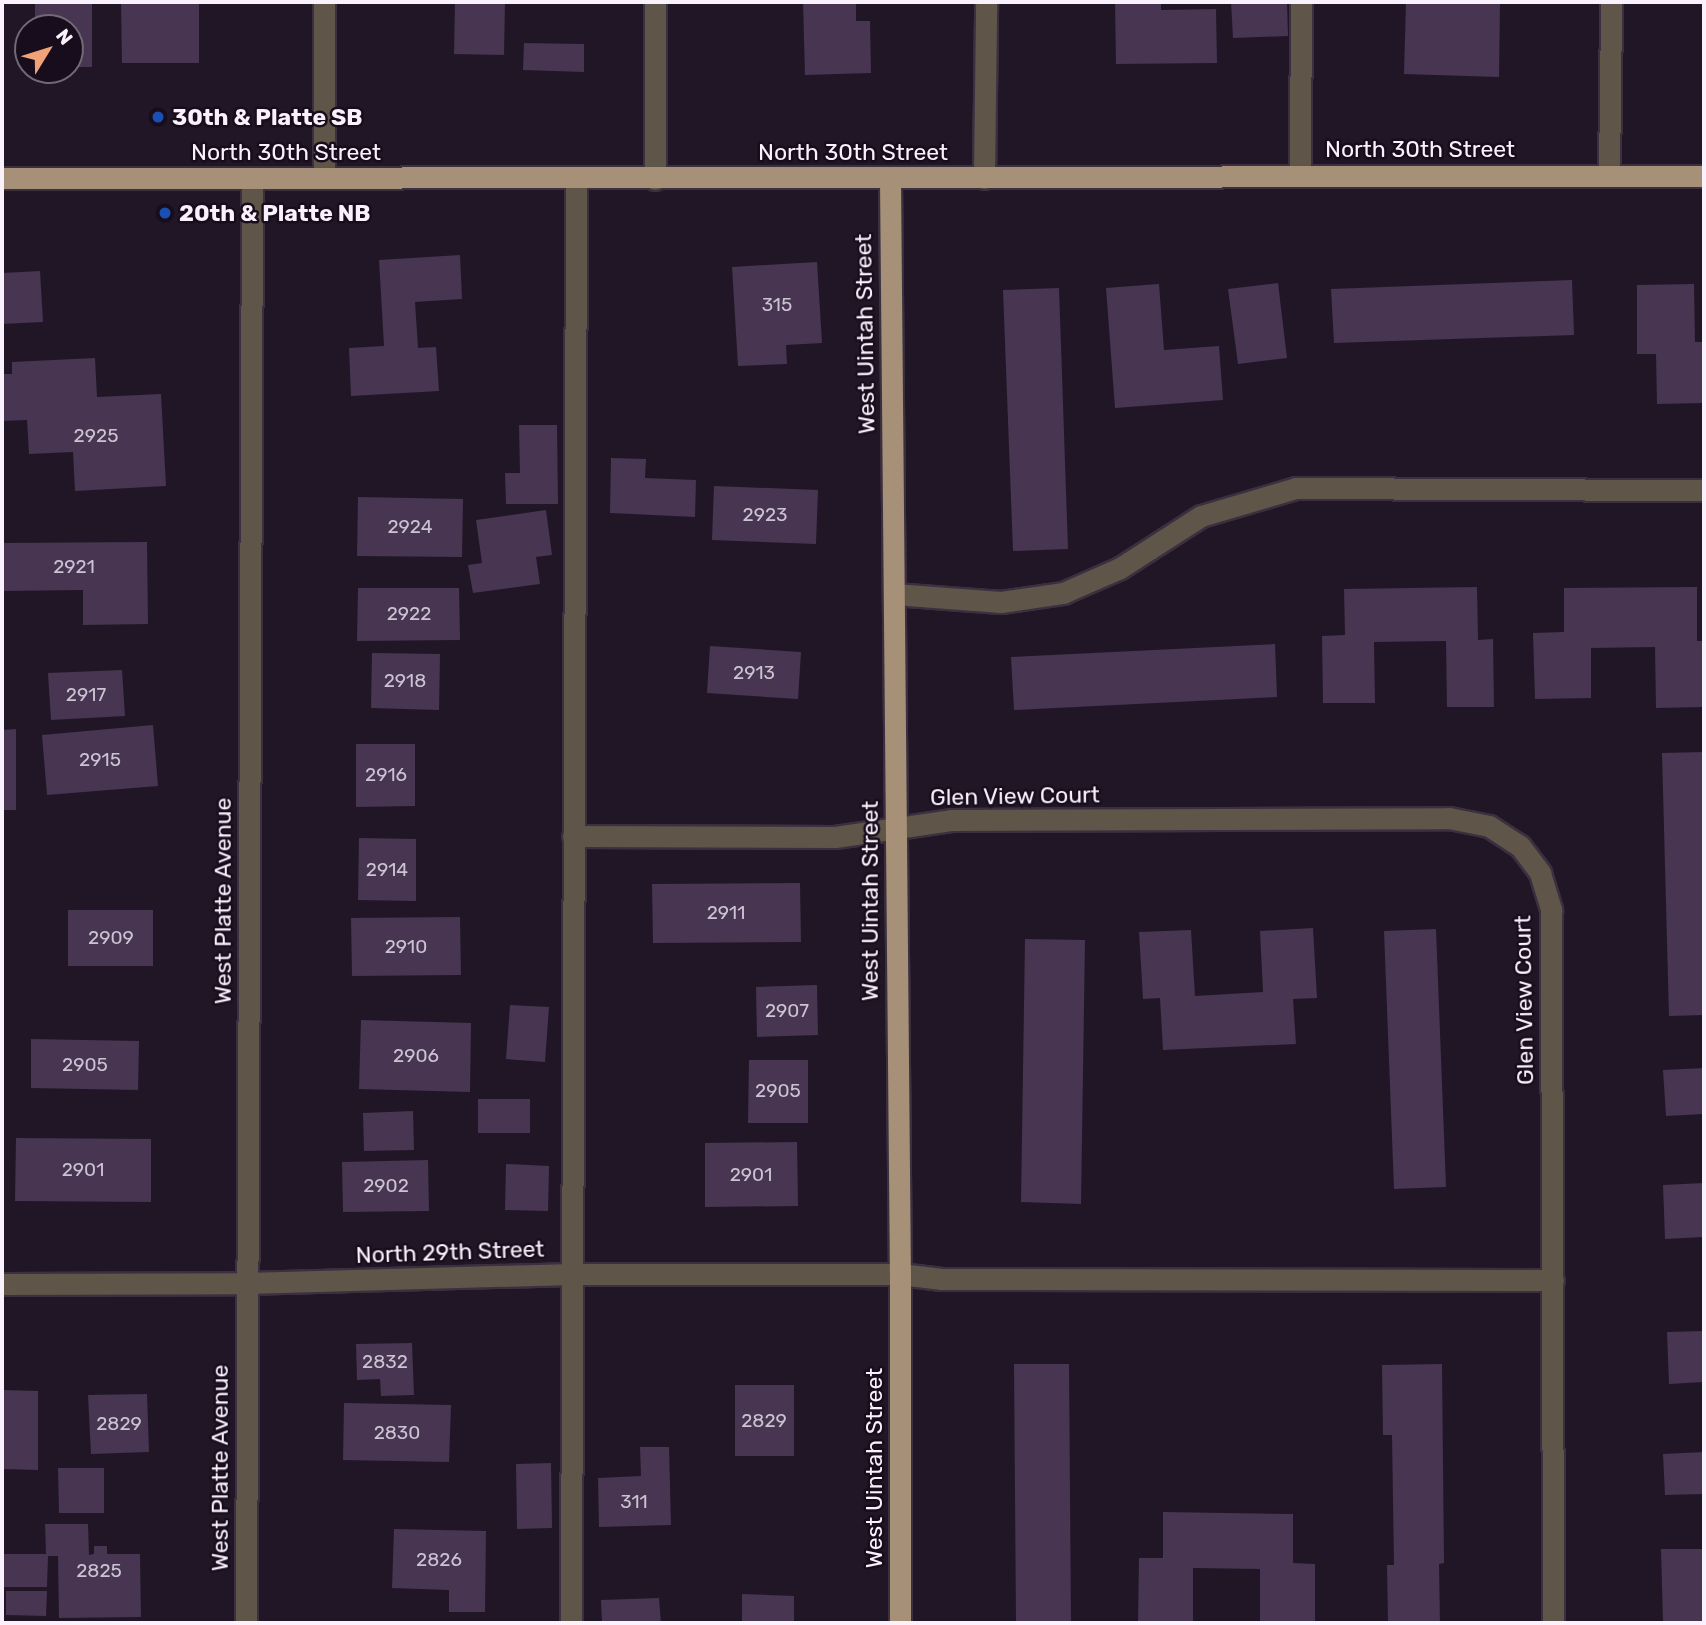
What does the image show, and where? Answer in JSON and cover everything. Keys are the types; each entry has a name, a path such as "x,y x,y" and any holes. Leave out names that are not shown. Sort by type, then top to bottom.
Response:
{"main road":[{"name":"North 30th Street","path":"2,178 1704,176"},
{"name":"West Uintah Street","path":"890,179 900,1274 900,1623"}],"street":[{"path":"324,2 324,178"},
{"path":"655,2 655,179"},
{"path":"984,178 986,2"},
{"path":"1300,176 1301,2"},
{"path":"1609,175 1611,2"},
{"name":"West Platte Avenue","path":"246,1623 252,178"},
{"path":"571,1623 576,178"},
{"path":"894,594 1001,602 1063,593 1120,568 1201,516 1296,488 1704,490"},
{"name":"Glen View Court","path":"573,836 835,837 951,820 1449,818 1489,826 1520,846 1540,873 1551,910 1553,1623"},
{"name":"North 29th Street","path":"2,1284 247,1283 573,1275 900,1274 942,1279 1553,1280"}],"building":[{"path":"35,2 92,2 92,67 84,67 84,14 35,14"},
{"path":"121,2 199,2 199,63 122,63"},
{"path":"455,2 505,2 504,55 454,54"},
{"path":"803,2 856,2 856,21 870,21 871,73 805,75"},
{"path":"1115,2 1161,2 1161,10 1216,9 1217,63 1116,64"},
{"path":"1231,2 1287,2 1288,36 1233,38"},
{"path":"1406,2 1500,2 1499,77 1404,74"},
{"path":"524,43 584,44 584,72 523,70"},
{"path":"460,255 462,299 415,302 418,348 436,347 439,391 351,396 349,348 384,346 379,260"},
{"path":"817,262 822,343 786,345 787,364 738,366 732,267"},
{"path":"40,271 43,322 2,324 2,273"},
{"path":"1572,280 1574,335 1334,343 1331,289"},
{"path":"1278,283 1287,358 1238,364 1228,289"},
{"path":"1159,284 1164,350 1219,346 1223,400 1115,408 1106,288"},
{"path":"1694,284 1695,342 1704,342 1704,403 1657,404 1656,354 1637,354 1637,285"},
{"path":"1059,288 1068,549 1013,551 1003,290"},
{"path":"95,358 97,397 161,394 166,486 75,491 73,452 29,454 27,420 2,421 2,374 12,374 12,362"},
{"path":"519,425 557,425 558,504 506,504 505,473 520,473"},
{"path":"611,458 646,459 645,478 696,480 695,517 610,513"},
{"path":"714,486 818,490 816,544 712,540"},
{"path":"358,497 463,499 462,557 357,556"},
{"path":"546,510 552,555 536,557 540,584 473,593 468,565 482,563 476,520"},
{"path":"147,542 148,624 83,625 83,590 2,591 2,543"},
{"path":"1477,587 1478,640 1493,639 1494,707 1447,707 1446,641 1374,642 1375,703 1323,703 1322,636 1345,635 1344,589"},
{"path":"1697,587 1697,641 1704,641 1704,707 1656,708 1655,647 1591,648 1591,698 1535,699 1533,633 1564,632 1564,588"},
{"path":"358,588 459,588 460,640 357,641"},
{"path":"1275,644 1277,697 1014,710 1011,657"},
{"path":"710,646 801,652 798,699 707,693"},
{"path":"372,653 440,654 439,710 371,708"},
{"path":"122,670 125,716 51,720 48,673"},
{"path":"153,725 158,786 47,795 42,735"},
{"path":"16,729 16,810 2,810 2,730"},
{"path":"356,744 415,744 415,806 356,807"},
{"path":"1704,752 1704,1015 1669,1016 1662,753"},
{"path":"359,838 416,839 416,901 358,900"},
{"path":"800,883 801,942 653,943 652,884"},
{"path":"68,910 153,910 153,966 68,966"},
{"path":"460,917 461,975 352,976 351,918"},
{"path":"1313,928 1317,998 1293,999 1296,1044 1163,1050 1160,998 1143,999 1139,932 1191,930 1195,996 1263,992 1260,931"},
{"path":"1436,929 1446,1187 1394,1189 1384,931"},
{"path":"1025,939 1085,940 1081,1204 1021,1202"},
{"path":"817,985 818,1035 757,1037 756,987"},
{"path":"510,1005 549,1007 545,1062 506,1059"},
{"path":"361,1020 471,1023 470,1092 359,1089"},
{"path":"31,1039 139,1041 138,1090 31,1088"},
{"path":"749,1060 808,1060 808,1123 748,1123"},
{"path":"1704,1068 1704,1114 1666,1116 1663,1070"},
{"path":"478,1099 530,1099 530,1133 478,1133"},
{"path":"413,1111 414,1150 364,1151 363,1113"},
{"path":"16,1138 151,1139 151,1202 15,1201"},
{"path":"797,1142 798,1206 705,1207 705,1143"},
{"path":"428,1160 429,1211 343,1212 342,1162"},
{"path":"506,1164 549,1166 548,1211 505,1210"},
{"path":"1704,1183 1704,1237 1665,1239 1663,1185"},
{"path":"1704,1331 1704,1382 1669,1384 1667,1332"},
{"path":"412,1343 414,1395 381,1396 380,1379 357,1380 356,1344"},
{"path":"1014,1364 1069,1364 1071,1623 1016,1623"},
{"path":"1442,1364 1444,1563 1439,1564 1440,1623 1388,1623 1387,1565 1394,1565 1392,1435 1383,1435 1382,1365"},
{"path":"735,1385 794,1385 794,1456 735,1456"},
{"path":"2,1390 38,1391 38,1470 2,1469"},
{"path":"147,1394 149,1452 91,1454 88,1395"},
{"path":"344,1403 451,1405 449,1462 343,1460"},
{"path":"640,1447 669,1447 671,1525 599,1527 598,1478 641,1476"},
{"path":"1704,1452 1704,1494 1665,1495 1663,1454"},
{"path":"551,1463 552,1528 517,1529 516,1464"},
{"path":"58,1468 104,1468 104,1513 59,1513"},
{"path":"1163,1512 1293,1514 1293,1563 1315,1564 1315,1623 1260,1623 1260,1569 1193,1568 1193,1623 1138,1623 1139,1558 1163,1558"},
{"path":"45,1524 88,1524 89,1555 94,1554 94,1546 107,1546 107,1554 140,1554 141,1617 59,1618 58,1556 48,1556 47,1587 2,1587 2,1554 46,1554"},
{"path":"394,1529 486,1531 485,1612 449,1612 449,1590 392,1588"},
{"path":"1661,1549 1704,1549 1704,1623 1663,1623"},
{"path":"6,1591 47,1591 46,1616 6,1615"},
{"path":"742,1594 794,1596 794,1623 742,1623"},
{"path":"659,1598 661,1623 602,1623 601,1600"}],"place":[{"name":"30th & Platte SB","path":"158,117"},
{"name":"20th & Platte NB","path":"165,213"}]}
